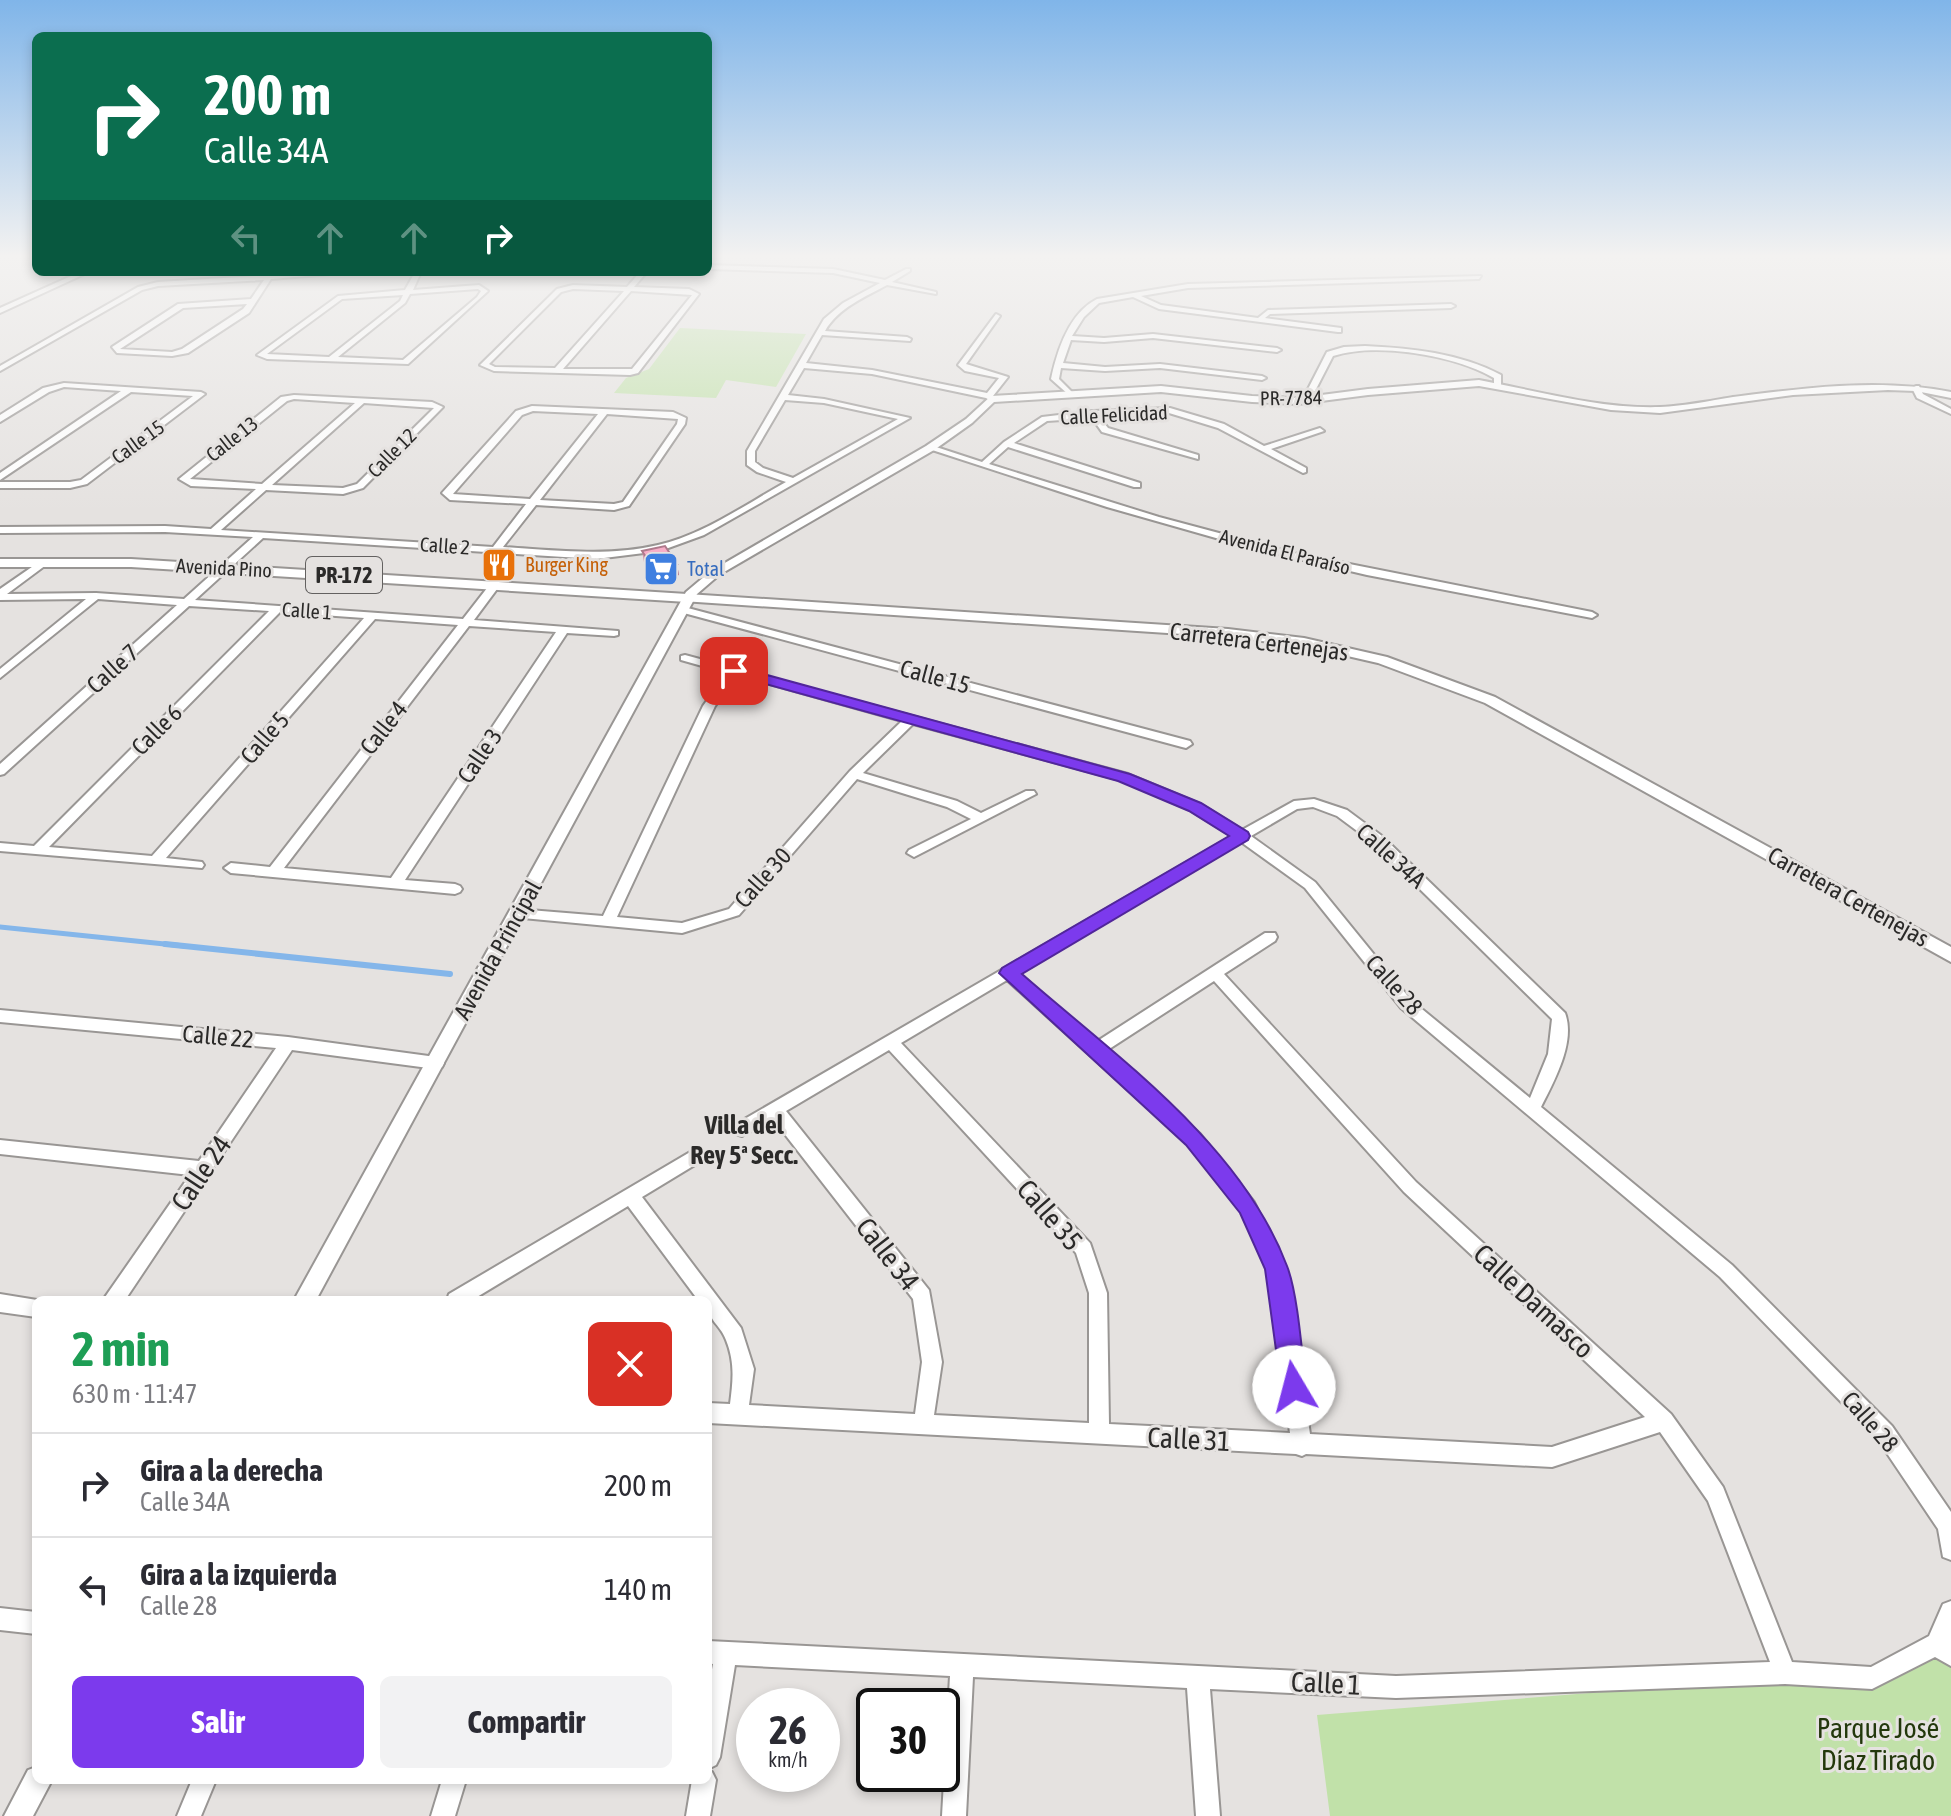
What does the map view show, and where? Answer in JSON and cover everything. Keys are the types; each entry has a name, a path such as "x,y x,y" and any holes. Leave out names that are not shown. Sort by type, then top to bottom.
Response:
{"main road":[{"name":"Avenida Pino","path":"0,563 131,563 227,568 495,585 686,604"},
{"name":"Carretera Certenejas","path":"686,604 1228,633 1304,642 1382,660 1490,700 1951,955"}],"street":[{"path":"0,369 45,343"},
{"path":"123,343 116,347 117,351 172,354 185,351 198,343"},
{"path":"278,343 261,355 405,362 427,343"},
{"path":"330,360 352,343"},
{"path":"506,343 484,365 494,369 622,375 635,371 657,343"},
{"path":"557,371 582,343"},
{"path":"793,481 760,470 750,463 751,451 813,343"},
{"path":"686,604 715,573 930,448 969,421 1004,377 962,365 977,343"},
{"path":"1068,343 1057,365 1055,379 1069,393"},
{"path":"1213,343 1277,350"},
{"path":"1311,391 1330,354 1353,348 1405,350 1471,365 1498,377 1497,385"},
{"path":"800,365 872,372 990,398"},
{"path":"1057,365 1105,369 1160,366 1262,378"},
{"name":"PR-7784","path":"990,398 1161,389 1298,401 1479,383 1611,407 1660,410 1793,392 1916,388 1951,395"},
{"path":"0,419 46,390 64,385 131,389"},
{"path":"1916,388 1920,396 1951,412"},
{"path":"0,477 131,389"},
{"name":"Calle 15","path":"0,485 70,485 84,482 201,394 131,389"},
{"name":"Calle 2","path":"0,530 214,531 596,556 660,548 701,533 906,418 824,401 782,397"},
{"name":"Calle 13","path":"265,487 191,483 184,479 284,399 363,400"},
{"path":"214,531 363,400"},
{"name":"Calle 12","path":"265,487 343,491 360,486 439,407 363,400"},
{"path":"532,408 682,418 681,424 626,504 614,507 533,503 450,497 447,493 519,413 532,408"},
{"name":"Calle Felicidad","path":"983,465 1007,444 1045,419 1170,410 1221,426 1303,470"},
{"path":"496,549 604,412"},
{"path":"1093,414 1105,430 1195,457"},
{"path":"1263,449 1320,431"},
{"path":"1007,444 1137,485"},
{"path":"930,448 983,465"},
{"name":"Avenida El Paraíso","path":"983,465 1289,555 1592,615"},
{"name":"Calle 7","path":"0,771 261,535"},
{"path":"0,596 42,563"},
{"name":"Calle 4","path":"274,872 495,585"},
{"name":"Calle 1","path":"0,596 96,596 614,633"},
{"path":"0,675 96,596"},
{"name":"Calle 15","path":"686,604 1186,744"},
{"name":"Avenida Principal","path":"307,1296 686,604"},
{"name":"Calle 6","path":"37,851 277,609"},
{"name":"Calle 5","path":"156,861 373,615"},
{"name":"Calle 3","path":"396,882 564,629"},
{"name":"Calle 28","path":"685,658 1124,777 1195,807 1242,836 1310,885 1406,1004 1726,1271 1885,1433 1948,1526 1951,1549"},
{"path":"608,921 709,706 734,671"},
{"name":"Calle 30","path":"517,914 682,928 734,912 854,774 911,719"},
{"path":"854,774 952,804 980,818"},
{"path":"914,853 1030,794"},
{"name":"Calle 34A","path":"742,1129 1294,805 1314,803 1342,813 1377,839 1560,1017 1561,1041 1551,1073 1532,1109"},
{"path":"0,847 197,865"},
{"path":"231,868 455,889"},
{"path":"1096,1050 1270,937"},
{"path":"1009,973 1194,1139 1248,1207 1277,1269 1302,1446"},
{"name":"Calle Damasco","path":"1216,974 1410,1187 1664,1421 1716,1494 1785,1673"},
{"name":"Calle 22","path":"0,1016 288,1043 436,1063"},
{"name":"Calle 24","path":"118,1296 288,1043"},
{"name":"Calle 35","path":"892,1043 1084,1249 1098,1293 1099,1434"},
{"name":"Calle 34","path":"776,1110 922,1296 932,1362 923,1424"},
{"path":"0,1147 204,1169"},
{"path":"463,1296 697,1155"},
{"path":"630,1195 706,1296"},
{"path":"0,1303 32,1307"},
{"path":"712,1305 734,1334 744,1369 738,1415"},
{"name":"Calle 31","path":"712,1413 1552,1457 1664,1421"},
{"path":"1944,1650 1951,1612"},
{"path":"0,1619 32,1623"},
{"name":"Calle 1","path":"717,1653 1396,1687 1785,1673 1872,1678 1944,1650"},
{"path":"712,1711 717,1653"},
{"path":"954,1816 962,1665"},
{"path":"1198,1677 1208,1816"},
{"path":"18,1816 36,1784"},
{"path":"189,1816 202,1784"},
{"path":"443,1816 453,1784"},
{"path":"698,1816 703,1784"}],"green space":[{"path":"669,343 801,343 776,387 726,380 716,398 614,393 626,378 649,369"},
{"name":"Parque José Díaz Tirado","path":"1937,1644 1951,1656 1951,1816 1330,1816 1317,1715 1888,1669"}],"building":[{"path":"665,546 677,564 654,569 642,551"}],"waterway":[{"path":"0,927 184,946"},
{"path":"165,944 184,946"},
{"path":"184,946 450,974"}],"place":[{"name":"Burger King","path":"499,565"},
{"name":"Total","path":"661,569"}],"district":[{"name":"Villa del Rey 5ª Secc.","path":"744,1140"}],"route":[{"path":"734,671 1124,777 1195,807 1242,836 1009,973 1194,1139 1248,1207 1277,1269 1294,1387"}]}
